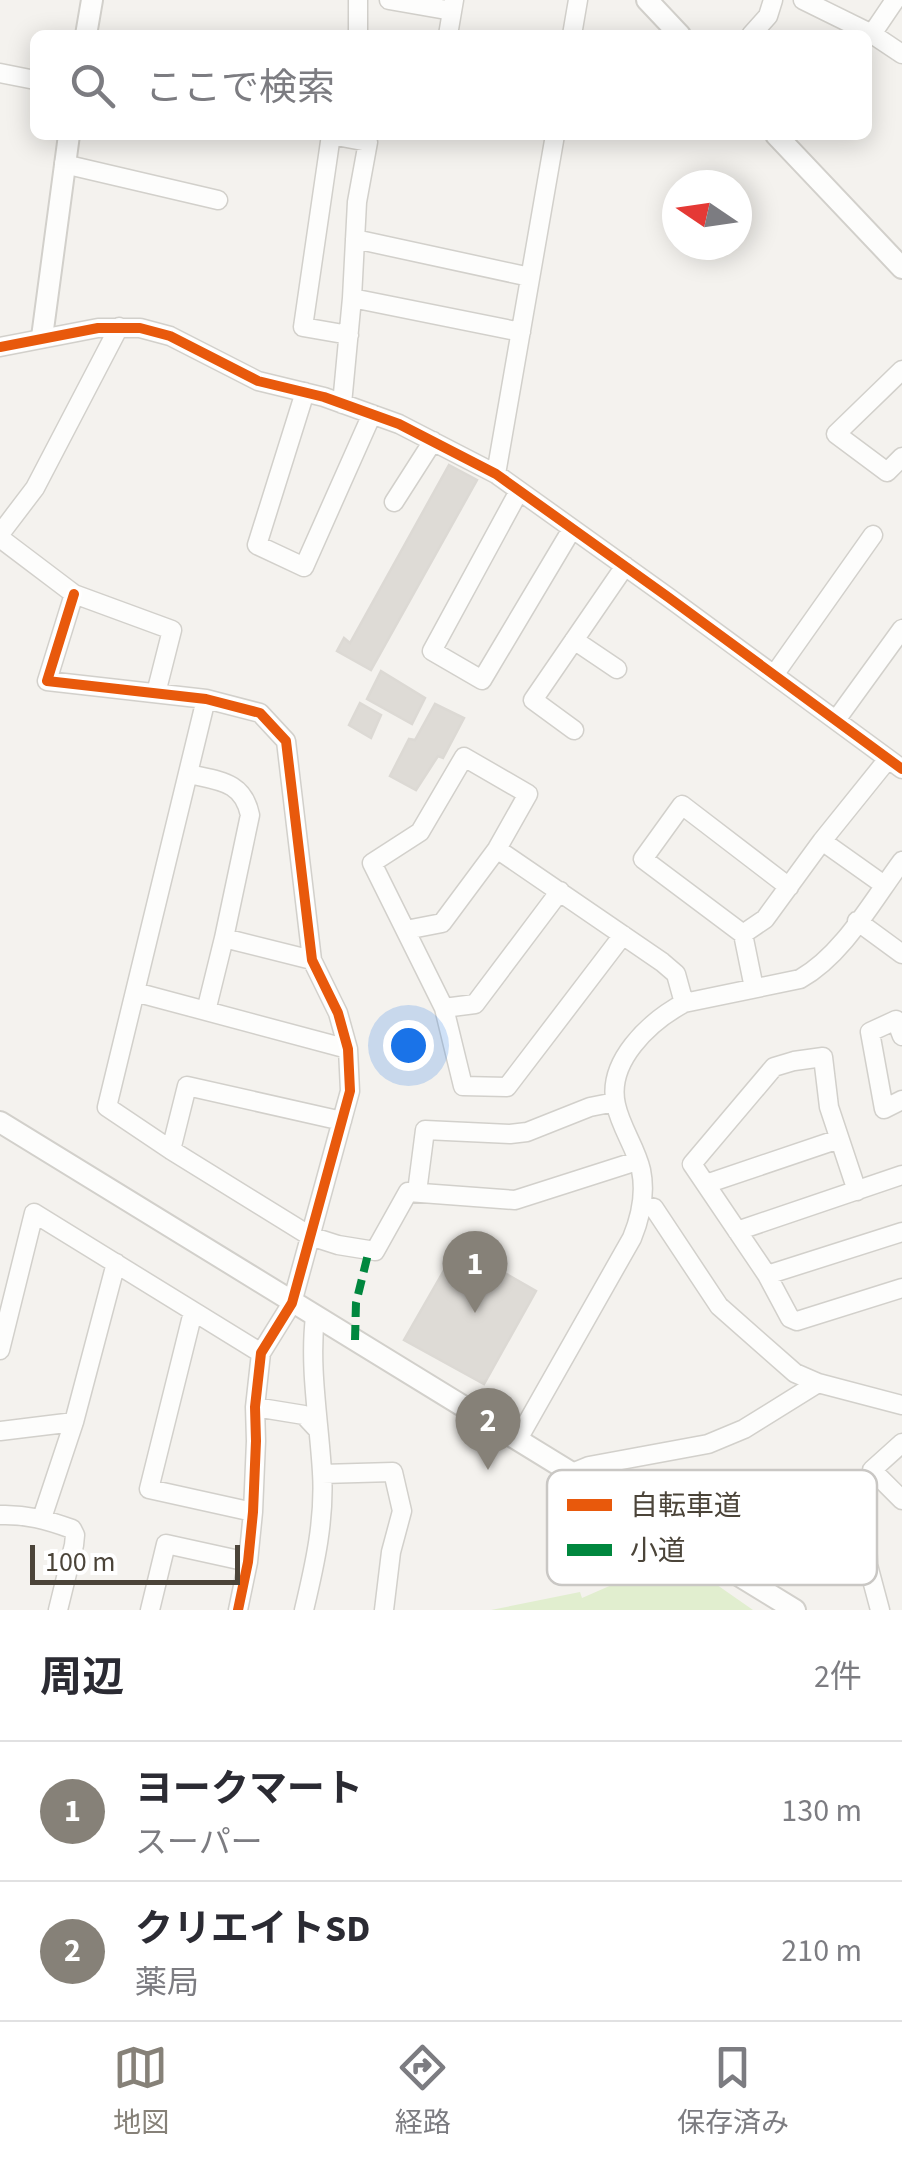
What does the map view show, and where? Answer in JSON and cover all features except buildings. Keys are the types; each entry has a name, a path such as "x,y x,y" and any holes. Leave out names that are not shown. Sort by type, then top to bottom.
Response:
{"street":[{"path":"87,30 92,0"},
{"path":"358,0 358,30"},
{"path":"389,0 453,6"},
{"path":"573,30 578,0"},
{"path":"647,0 675,30"},
{"path":"755,30 768,16 773,0"},
{"path":"803,0 864,30"},
{"path":"895,0 872,34 902,54"},
{"path":"0,73 30,79"},
{"path":"42,338 68,140"},
{"path":"330,140 303,327 349,335"},
{"path":"342,404 357,202 368,142 357,140"},
{"path":"496,474 554,140"},
{"path":"781,140 902,268"},
{"path":"64,164 218,200"},
{"path":"322,197 357,202"},
{"path":"355,239 530,277"},
{"path":"352,298 521,332"},
{"path":"119,327 35,488 0,536 74,594 172,630 156,693"},
{"path":"0,347 98,328 140,328 170,336 258,381 372,414 434,440 496,474 895,764 822,841 766,918 743,934"},
{"path":"902,370 836,434 887,472 902,457"},
{"path":"305,392 257,545 304,567 372,414"},
{"path":"394,502 434,440"},
{"path":"518,491 432,651 482,680 572,529"},
{"path":"774,674 874,535"},
{"path":"574,730 533,700 625,566"},
{"path":"74,594 48,681 206,700 260,713 286,741 312,960 338,1013 348,1049 350,1091 292,1303 262,1353 255,1407 253,1512 238,1610"},
{"path":"836,720 902,629"},
{"path":"574,640 617,669"},
{"path":"206,700 106,1106 310,1236 375,1251 408,1192 515,1200 638,1161"},
{"path":"406,930 442,924 497,849 528,794 464,757 420,832 372,863 444,1008 464,1086 506,1088 623,935"},
{"path":"189,774 237,789 244,796 250,815 206,1011"},
{"path":"754,988 743,934 643,859 682,805 789,887"},
{"path":"822,841 884,884"},
{"path":"497,849 676,974 684,1003"},
{"path":"518,1438 632,1238 642,1211 641,1170 614,1102 617,1072 632,1046 666,1012 684,1003 800,979 811,972 833,953 902,861"},
{"path":"444,1008 475,1004 560,891"},
{"path":"857,922 902,954"},
{"path":"224,938 312,960"},
{"path":"135,992 348,1049"},
{"path":"902,1036 896,1020 870,1032 884,1109 902,1100"},
{"path":"856,1190 829,1107 823,1057 774,1067 692,1164 767,1275 790,1318 797,1322 902,1288"},
{"path":"171,1150 187,1086 342,1121"},
{"path":"417,1192 426,1130 527,1132 590,1106 614,1102"},
{"path":"0,1122 566,1470"},
{"path":"706,1184 839,1139"},
{"path":"737,1231 902,1175"},
{"path":"642,1205 654,1208 719,1306 794,1373 902,1406"},
{"path":"0,1350 34,1213 262,1353"},
{"path":"767,1275 902,1232"},
{"path":"42,1518 74,1422 116,1263"},
{"path":"193,1312 150,1489 253,1512"},
{"path":"304,1610 320,1542 322,1474 312,1340 315,1317"},
{"path":"580,1470 708,1444 744,1428 818,1383"},
{"path":"255,1407 304,1415 317,1429"},
{"path":"0,1431 74,1422"},
{"path":"872,1470 902,1443"},
{"path":"322,1474 393,1472 402,1510 391,1552 384,1610"},
{"path":"877,1475 902,1500"},
{"path":"0,1515 42,1518 72,1528 75,1535 58,1610"},
{"path":"150,1610 166,1544 248,1562"},
{"path":"754,1585 795,1610"},
{"path":"873,1585 880,1610"}],"green space":[{"path":"612,1585 717,1585 753,1610 491,1610 580,1592 582,1598"}],"marked path":[{"path":"355,1340 356,1303 369,1250"}],"cycle path":[{"path":"0,347 98,328 140,328 170,336 258,381 324,397 399,424 496,474 902,769"},
{"path":"74,594 47,681 206,699 260,713 286,741 312,960 338,1013 348,1049 350,1091 292,1303 261,1353 255,1407 253,1512 238,1610"}],"place":[{"name":"ヨークマート","path":"475,1313"},
{"name":"クリエイトSD","path":"488,1470"}]}
